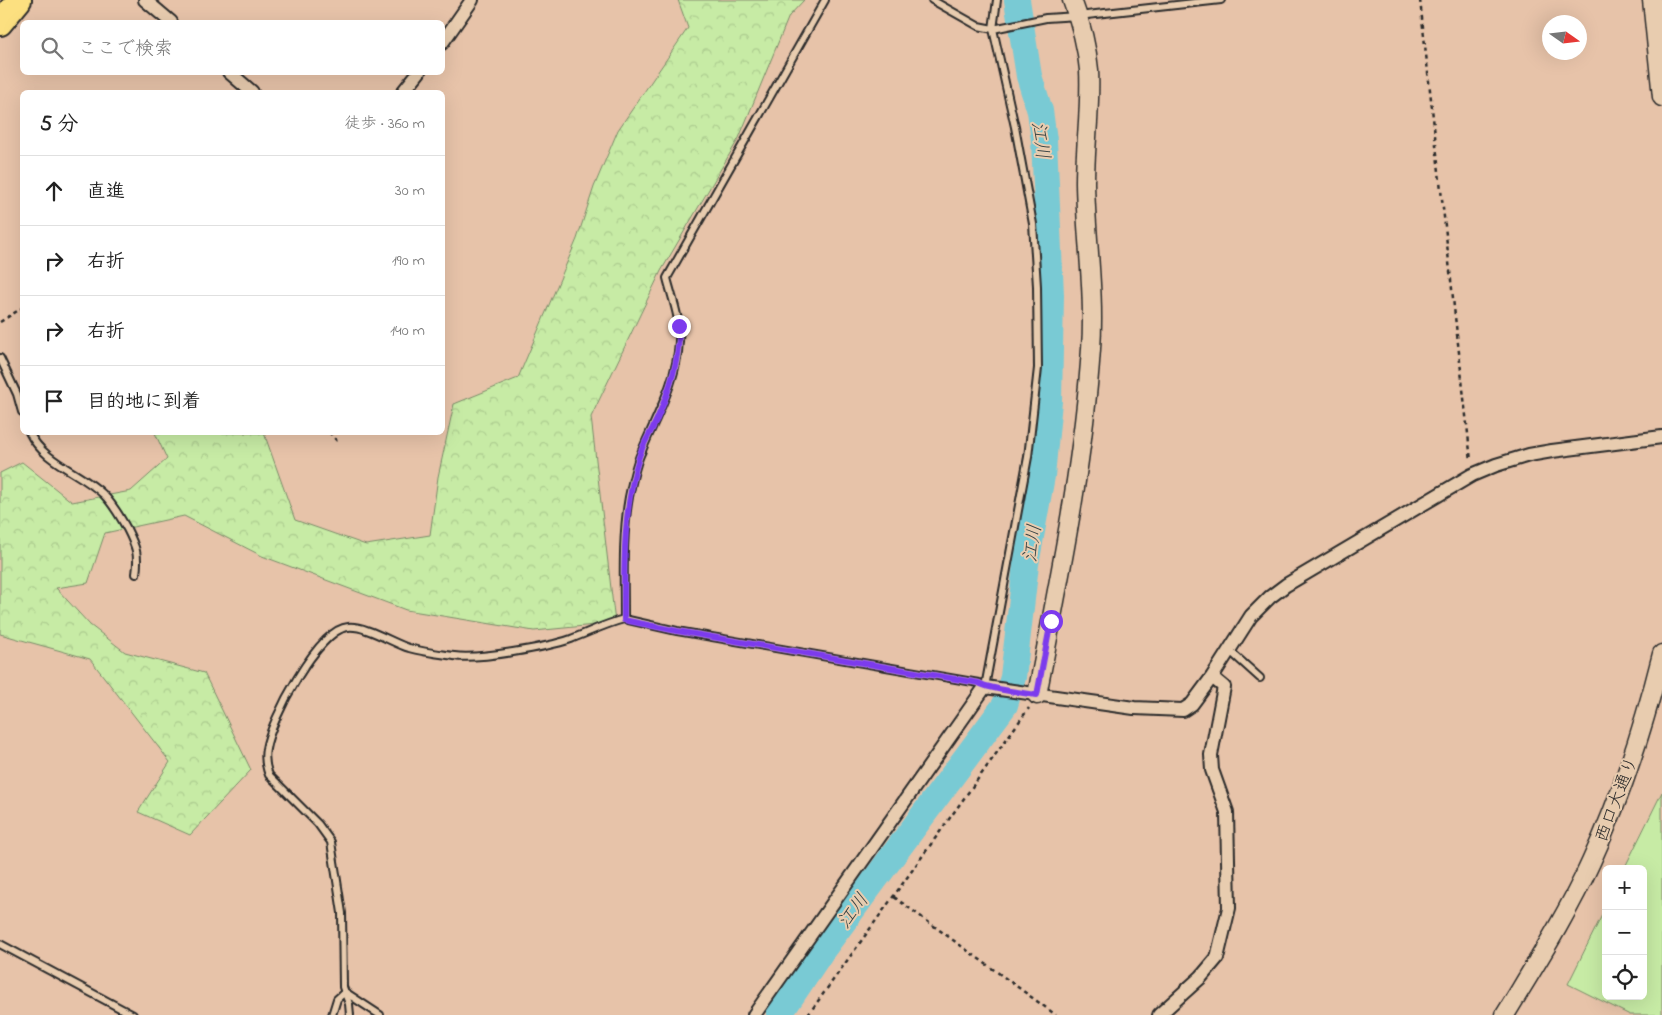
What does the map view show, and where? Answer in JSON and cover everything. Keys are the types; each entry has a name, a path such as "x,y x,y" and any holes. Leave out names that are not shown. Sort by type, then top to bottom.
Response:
{"highway":[{"path":"0,23 19,0"}],"street":[{"path":"145,0 169,20"},
{"path":"445,39 472,0"},
{"path":"1652,0 1662,97"},
{"path":"1033,694 1070,524 1086,413 1091,346 1091,275 1085,206 1089,68 1075,8"},
{"path":"232,75 250,90"},
{"path":"405,90 417,75"},
{"path":"754,1015 989,687 1172,711 1184,710 1192,704 1212,677 1251,616 1281,589 1472,475 1529,455 1662,437"},
{"name":"西口大通り","path":"1506,1015 1564,916 1591,863 1619,796 1637,746 1662,654"},
{"path":"1158,1015 1201,977 1217,958 1230,908 1228,812 1212,770 1211,755 1224,687 1212,677"}],"lane":[{"path":"624,620 624,561 629,498 640,455 674,374 679,341 679,326 667,278 824,0"},
{"path":"932,0 978,26 993,29 1046,18 1075,8 1221,0"},
{"path":"350,1015 341,966 342,913 330,842 318,824 269,775 265,766 266,749 279,712 301,671 332,633 348,627 365,631 410,648 457,657 500,654 569,640 600,626 624,620 687,633 979,683 989,687 1028,457 1038,368 1038,286 1033,224 1015,127 993,29 997,0"},
{"path":"0,358 20,405"},
{"path":"31,435 44,453 103,494 122,520 135,546 138,556 136,574"},
{"path":"1230,651 1260,678"},
{"path":"0,944 133,1015"},
{"path":"332,1015 337,999 345,992"},
{"path":"345,992 380,1015"}],"path":[{"path":"1420,0 1472,475"},
{"path":"0,322 20,309"},
{"path":"332,435 337,441"},
{"path":"808,1015 1019,725 1033,694"},
{"path":"894,897 1056,1015"}],"green space":[{"path":"678,0 804,0 789,16 739,138 661,271 591,417 615,623 534,631 406,610 262,556 184,516 105,533 88,583 56,588 90,625 125,652 204,673 251,770 190,835 138,812 170,762 90,659 0,634 0,473 22,462 72,502 131,491 167,459 156,435 265,435 295,520 366,545 430,535 438,477 454,404 518,378 577,239 594,187 618,130 688,28"},
{"path":"1662,792 1662,1015 1630,1015 1568,984 1602,915 1602,1000 1647,1000 1647,865 1626,865"}],"waterway":[{"name":"江川","path":"779,1015 821,952 1005,705 1013,677 1026,564 1042,476 1049,401 1051,295 1044,140 1040,111 1029,76 1017,0"}],"route":[{"path":"679,326 679,341 674,374 640,455 629,498 624,561 624,620 1037,695 1051,621"}]}
